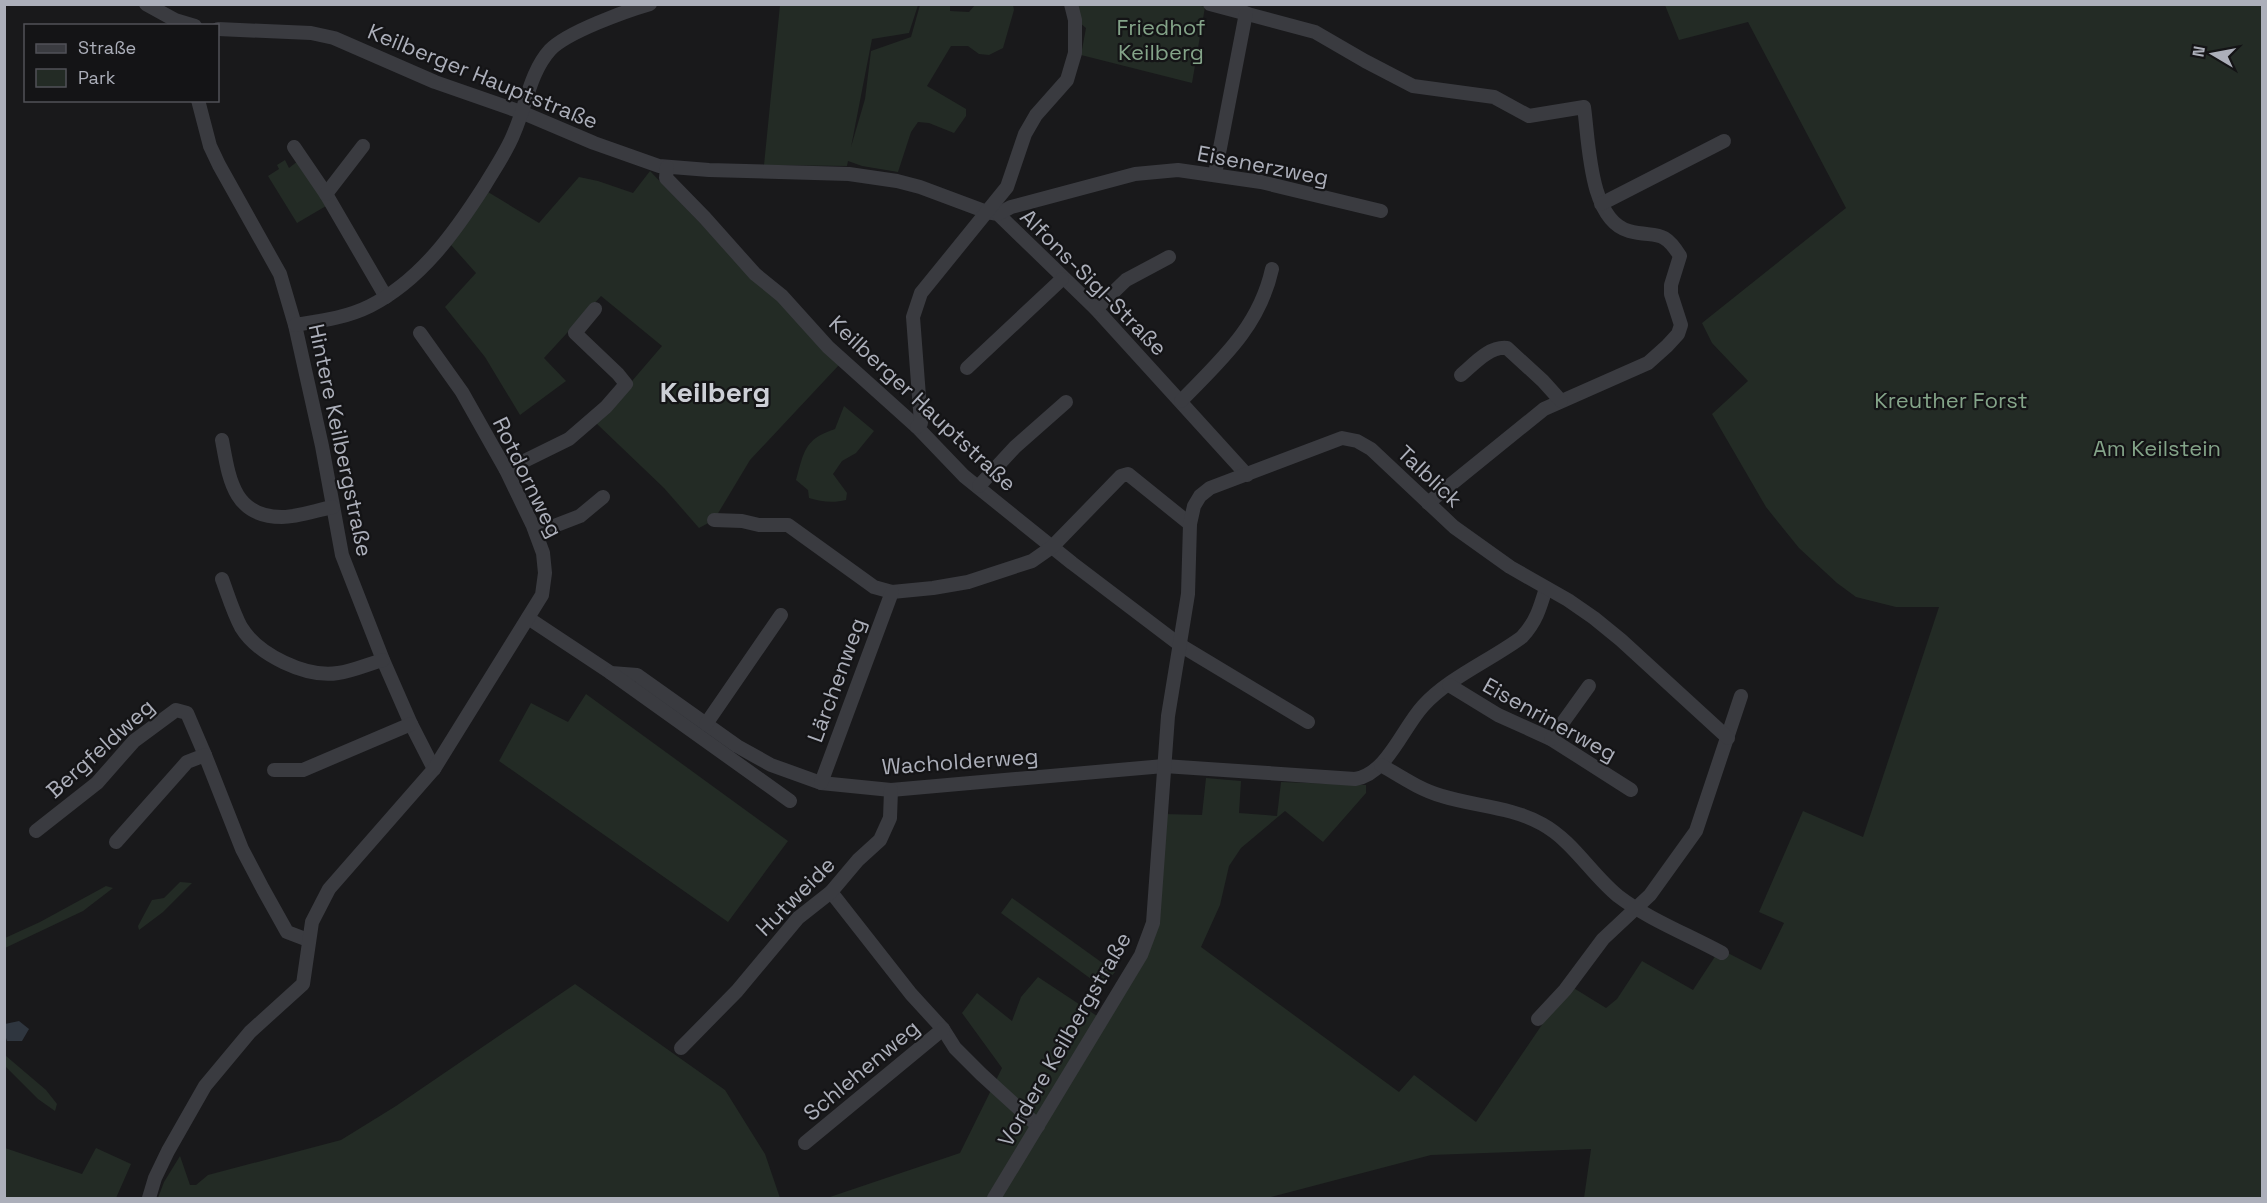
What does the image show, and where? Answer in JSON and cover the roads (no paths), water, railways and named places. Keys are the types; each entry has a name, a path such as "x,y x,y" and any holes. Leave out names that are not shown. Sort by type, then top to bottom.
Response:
{"street":[{"path":"146,4 176,20 190,24"},
{"path":"295,325 337,318 367,307 386,297 421,268 445,243 500,161 514,134 540,64 552,48 583,30 627,10 650,4"},
{"path":"917,427 921,423 914,317 916,305 921,293 993,213 1007,187 1025,134 1036,115 1067,80 1075,53 1075,20 1071,4"},
{"path":"1210,4 1315,32 1413,86 1471,92 1494,97 1529,116 1584,108 1596,191 1613,224 1622,229 1662,236 1671,242 1680,256 1671,285 1671,294 1681,325 1678,334 1648,363 1610,382 1544,409 1428,503"},
{"path":"1215,174 1246,13"},
{"name":"Keilberger Hauptstraße","path":"219,29 311,33 334,38 435,82 522,112 594,142 663,166 666,178 755,274 782,296 828,347 917,427 964,476 1180,645 1308,722"},
{"name":"Hintere Keilbergstraße","path":"199,102 210,146 280,274 295,325 322,446 342,555 383,660 434,769"},
{"path":"1601,204 1724,141"},
{"path":"326,194 363,146"},
{"path":"294,147 326,194 386,297"},
{"name":"Alfons-Sigl-Straße","path":"663,166 709,170 849,174 920,187 993,213 1096,309 1247,475"},
{"name":"Eisenerzweg","path":"993,213 1135,174 1178,170 1261,182 1380,211"},
{"path":"1096,309 1126,280 1169,257"},
{"path":"1181,401 1249,327 1264,300 1272,269"},
{"path":"967,368 1062,279"},
{"path":"506,470 569,439 606,407 626,384 575,333 596,309"},
{"name":"Rotdornweg","path":"420,333 462,392 506,470 536,532 543,554 545,573 542,595 434,769"},
{"path":"1461,375 1492,350 1499,347 1507,348 1544,381 1561,401"},
{"path":"979,486 1015,447 1066,402"},
{"name":"Talblick","path":"1180,645 1188,594 1190,524 1194,506 1200,496 1210,488 1342,438 1349,439 1371,449 1428,503 1481,547 1594,618 1728,738"},
{"path":"222,440 228,474 236,494 248,507 261,514 283,517 333,507"},
{"path":"714,520 742,521 759,525 788,525 874,587 892,592 968,582 1032,561 1052,547 1121,476 1128,474 1190,524"},
{"path":"536,532 580,516 603,497"},
{"path":"222,579 242,628 265,652 290,666 310,671 337,673 383,660"},
{"path":"1546,588 1539,614 1522,637 1449,685 1423,706 1381,765 1420,788 1441,796 1519,814 1542,824 1560,836 1617,895 1722,953"},
{"name":"Lärchenweg","path":"821,783 892,592"},
{"path":"706,724 781,615"},
{"name":"Wacholderweg","path":"528,618 611,673 790,801"},
{"name":"Vordere Keilbergstraße","path":"994,1198 1141,955 1153,923 1170,695 1180,645"},
{"name":"Wacholderweg","path":"611,673 637,675 737,746 771,765 821,783 891,790 1164,766 1355,779 1366,777 1381,765"},
{"name":"Eisenrinerweg","path":"1449,685 1498,715 1551,739 1631,790"},
{"path":"1551,739 1589,686"},
{"path":"1538,1019 1565,990 1603,939 1650,895 1696,831 1742,696"},
{"name":"Bergfeldweg","path":"36,831 97,783 134,741 176,710 187,713 242,849 267,898 287,932 308,940"},
{"path":"274,770 303,770 411,724"},
{"path":"116,842 187,762 205,754"},
{"path":"149,1198 155,1178 168,1151 206,1086 250,1032 303,984 312,922 329,889 434,769"},
{"name":"Hutweide","path":"681,1048 737,991 798,918 831,892 858,860 880,840 890,818 891,790"},
{"path":"831,892 911,994 943,1029 955,1048 1038,1126"},
{"name":"Schlehenweg","path":"805,1143 943,1029"}],"district":[{"name":"Keilberg","path":"715,392"}],"park label":[{"name":"Friedhof Keilberg","path":"1161,40"},
{"name":"Kreuther Forst","path":"1951,400"},
{"name":"Am Keilstein","path":"2157,448"}]}
